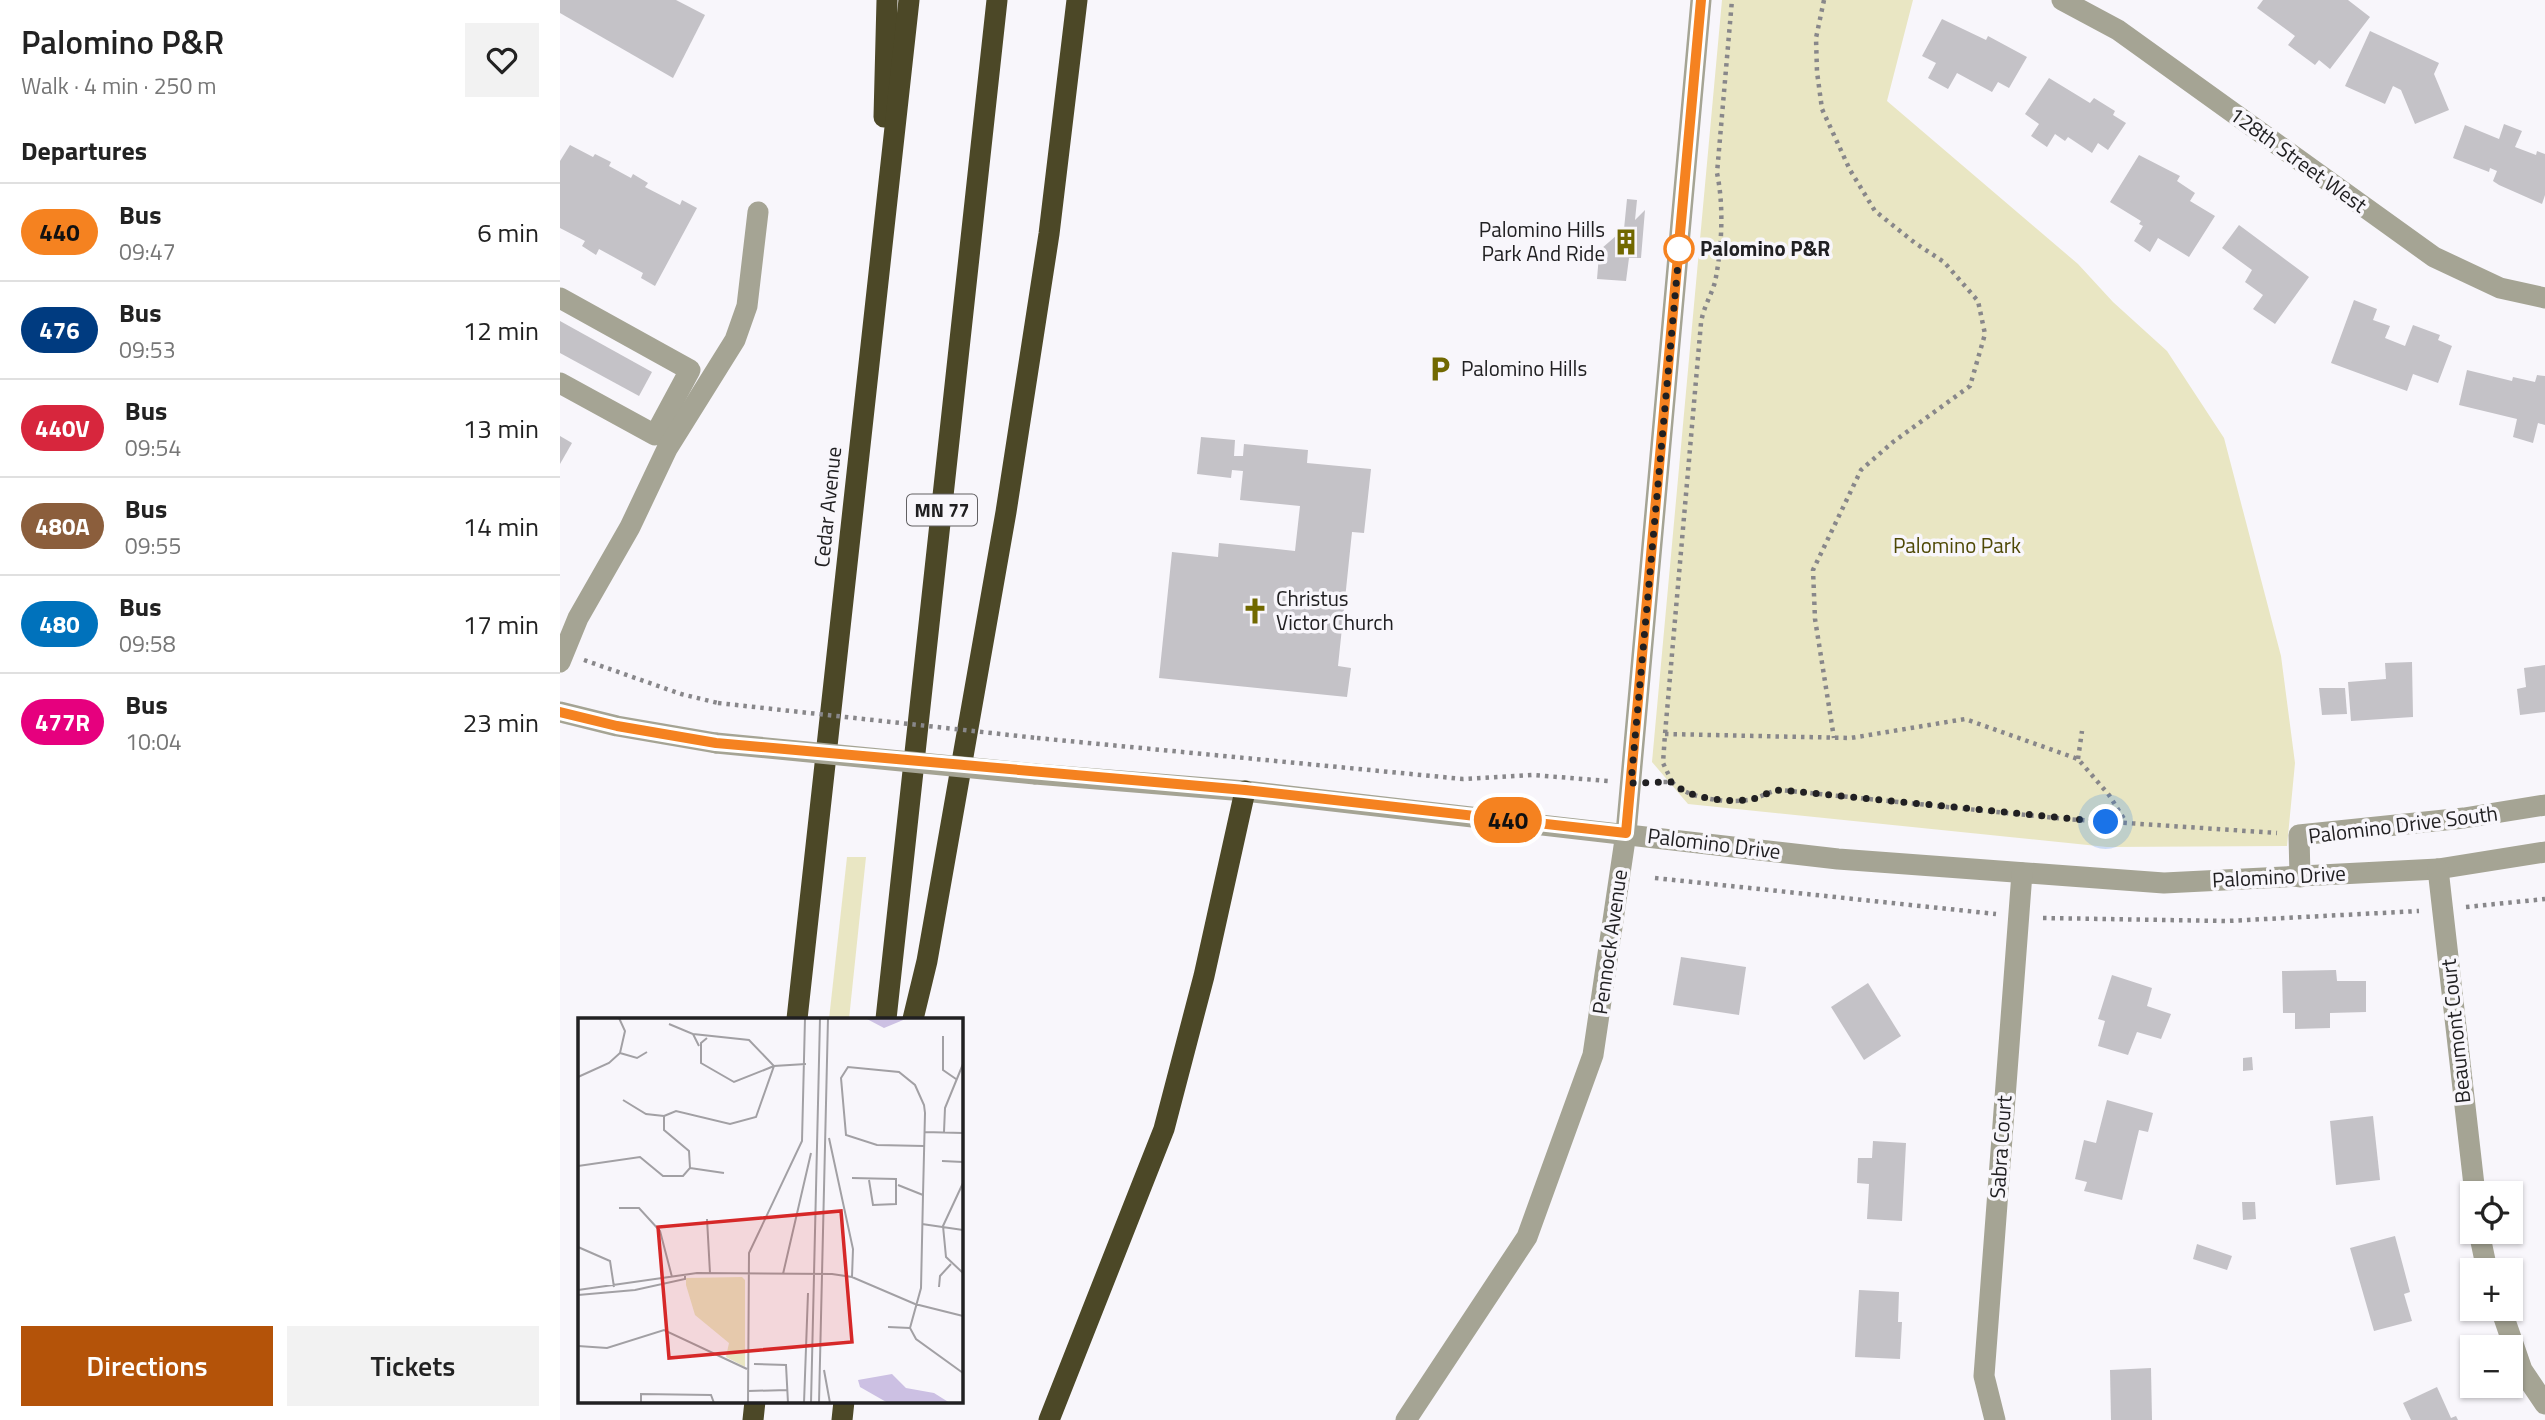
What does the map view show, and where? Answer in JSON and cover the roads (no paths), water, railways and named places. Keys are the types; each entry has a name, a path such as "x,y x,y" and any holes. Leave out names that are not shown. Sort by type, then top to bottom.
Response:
{"highway":[{"path":"880,263 887,0"},
{"name":"Cedar Avenue","path":"797,1018 909,0"},
{"name":"MN 77","path":"886,1018 997,0"},
{"path":"913,1018 927,961 1006,512 1049,234 1077,0"},
{"path":"1049,1420 1164,1129 1204,976 1245,790"},
{"path":"753,1420 755,1402"},
{"path":"842,1420 844,1402"}],"street":[{"name":"Pennock Avenue","path":"1406,1420 1527,1237 1593,1055 1626,833 1701,0"},
{"name":"128th Street West","path":"2062,0 2118,30 2434,257 2500,288 2545,298"},
{"path":"562,658 578,618 630,527 667,449 735,340 747,306 758,212"},
{"path":"560,298 690,370 654,435 560,383"},
{"name":"Palomino Drive","path":"560,712 617,726 716,743 1035,774 1245,790 1825,857 2022,873 2164,883 2438,869 2545,852"},
{"name":"Palomino Drive South","path":"2300,877 2299,835 2464,818 2545,805"},
{"name":"Beaumont Court","path":"2438,869 2474,1181"},
{"name":"Sabra Court","path":"1995,1420 1984,1376 2022,873"},
{"path":"2505,1321 2522,1370 2545,1404"}],"place":[{"name":"Palomino Hills Park And Ride","path":"1626,242"},
{"name":"Palomino P&R","path":"1679,249"},
{"name":"Palomino Hills","path":"1440,369"},
{"name":"Christus Victor Church","path":"1255,611"}],"park label":[{"name":"Palomino Park","path":"1957,546"}]}
